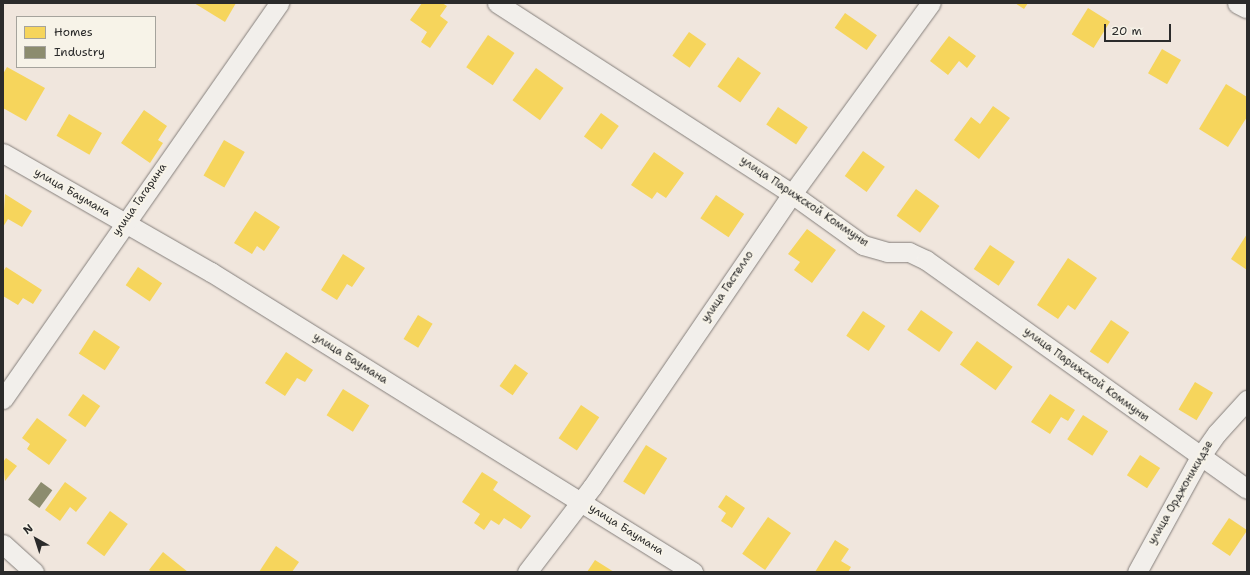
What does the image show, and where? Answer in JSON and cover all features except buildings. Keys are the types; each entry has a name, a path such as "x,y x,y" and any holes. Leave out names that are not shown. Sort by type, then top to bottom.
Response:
{"main road":[{"path":"1239,3 1247,7"}],"street":[{"name":"улица Гагарина","path":"3,399 123,223 279,3"},
{"name":"улица Парижской Коммуны","path":"497,3 792,194 863,244 887,252 909,252 926,260 1200,457 1247,489"},
{"name":"улица Гастелло","path":"527,572 580,502 792,194 931,3"},
{"name":"улица Баумана","path":"3,153 211,272 693,572"},
{"name":"улица Орджоникидзе","path":"1137,572 1200,457 1217,433 1247,400"},
{"path":"3,544 34,572"}]}
